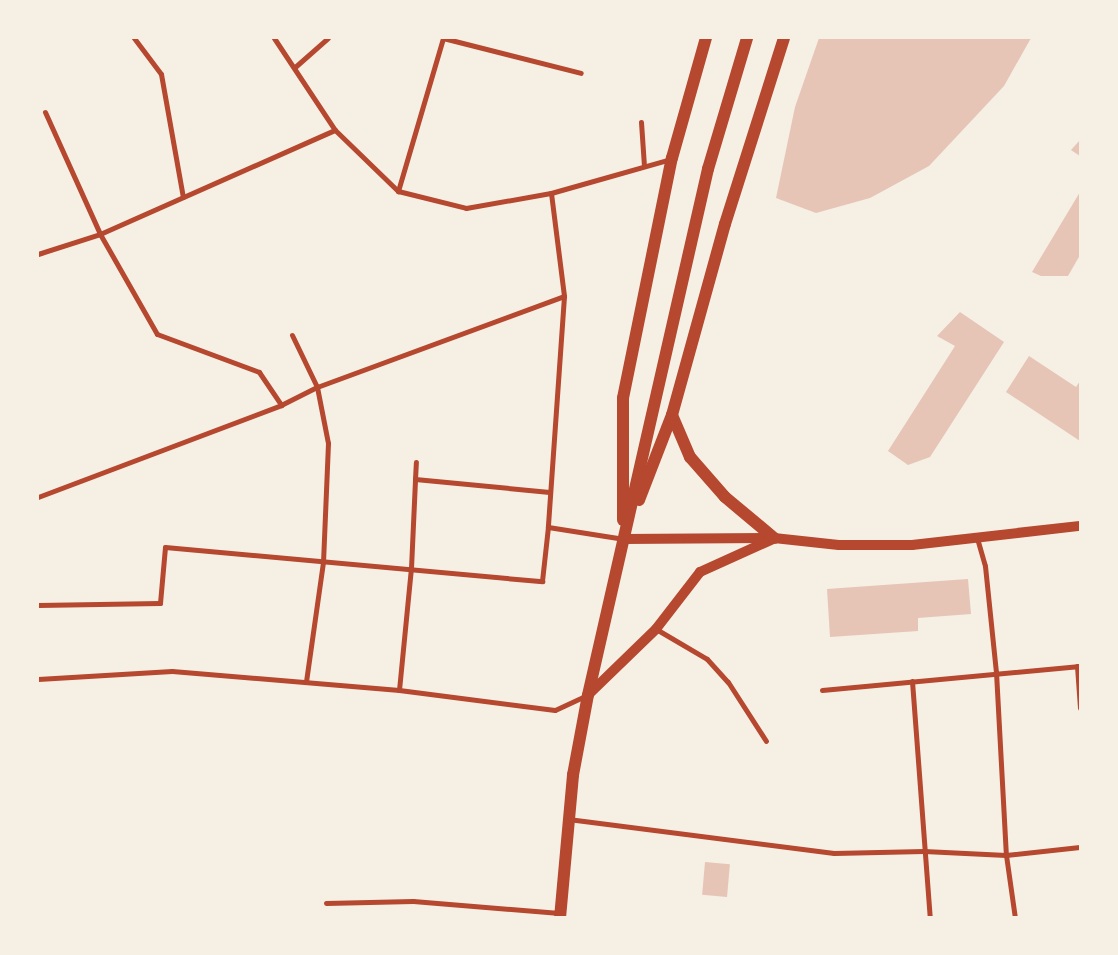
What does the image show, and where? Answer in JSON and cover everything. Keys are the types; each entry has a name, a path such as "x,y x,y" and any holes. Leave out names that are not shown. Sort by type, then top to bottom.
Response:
{"main road":[{"path":"624,539 623,398 672,158 706,38"},
{"path":"560,915 568,819 588,694 708,169 747,38"},
{"path":"624,539 672,415 725,224 784,38"},
{"path":"672,415 690,457 725,497 774,538"},
{"path":"624,539 774,538 839,546 912,545 1080,526"},
{"path":"588,694 656,629 700,572 774,538"}],"street":[{"path":"134,38 161,74 183,197"},
{"path":"274,38 335,130 398,191 466,208 551,194 672,158"},
{"path":"295,67 328,38"},
{"path":"398,191 443,38 581,73"},
{"path":"45,112 100,234 157,334 259,372 281,405"},
{"path":"641,122 644,166"},
{"path":"38,254 100,234 335,130"},
{"path":"38,605 160,603 165,547 542,581 548,527 564,296 551,194"},
{"path":"38,497 281,405 317,387 564,296"},
{"path":"292,335 317,387 328,443 323,562 306,681"},
{"path":"399,690 411,568 416,462"},
{"path":"415,479 549,492"},
{"path":"548,527 624,539"},
{"path":"977,537 985,566 996,672 1006,855 1015,918"},
{"path":"656,629 706,658 728,682 766,741"},
{"path":"822,690 996,672 1079,666 1080,708"},
{"path":"38,679 172,671 399,690 555,710 588,694"},
{"path":"912,681 930,918"},
{"path":"568,819 834,853 924,851 1006,855 1080,846"},
{"path":"326,903 413,901 560,915"}],"building":[{"path":"819,38 1031,38 1004,86 929,166 870,198 816,213 776,198 795,107"},
{"path":"1080,140 1080,156 1071,150"},
{"path":"1080,192 1080,255 1068,276 1041,276 1032,272"},
{"path":"960,312 1004,342 930,457 908,465 888,451 955,346 937,336"},
{"path":"1029,356 1076,387 1080,381 1080,441 1006,392"},
{"path":"968,579 971,614 918,618 918,631 830,637 827,589"},
{"path":"705,862 730,864 727,897 702,895"}]}
